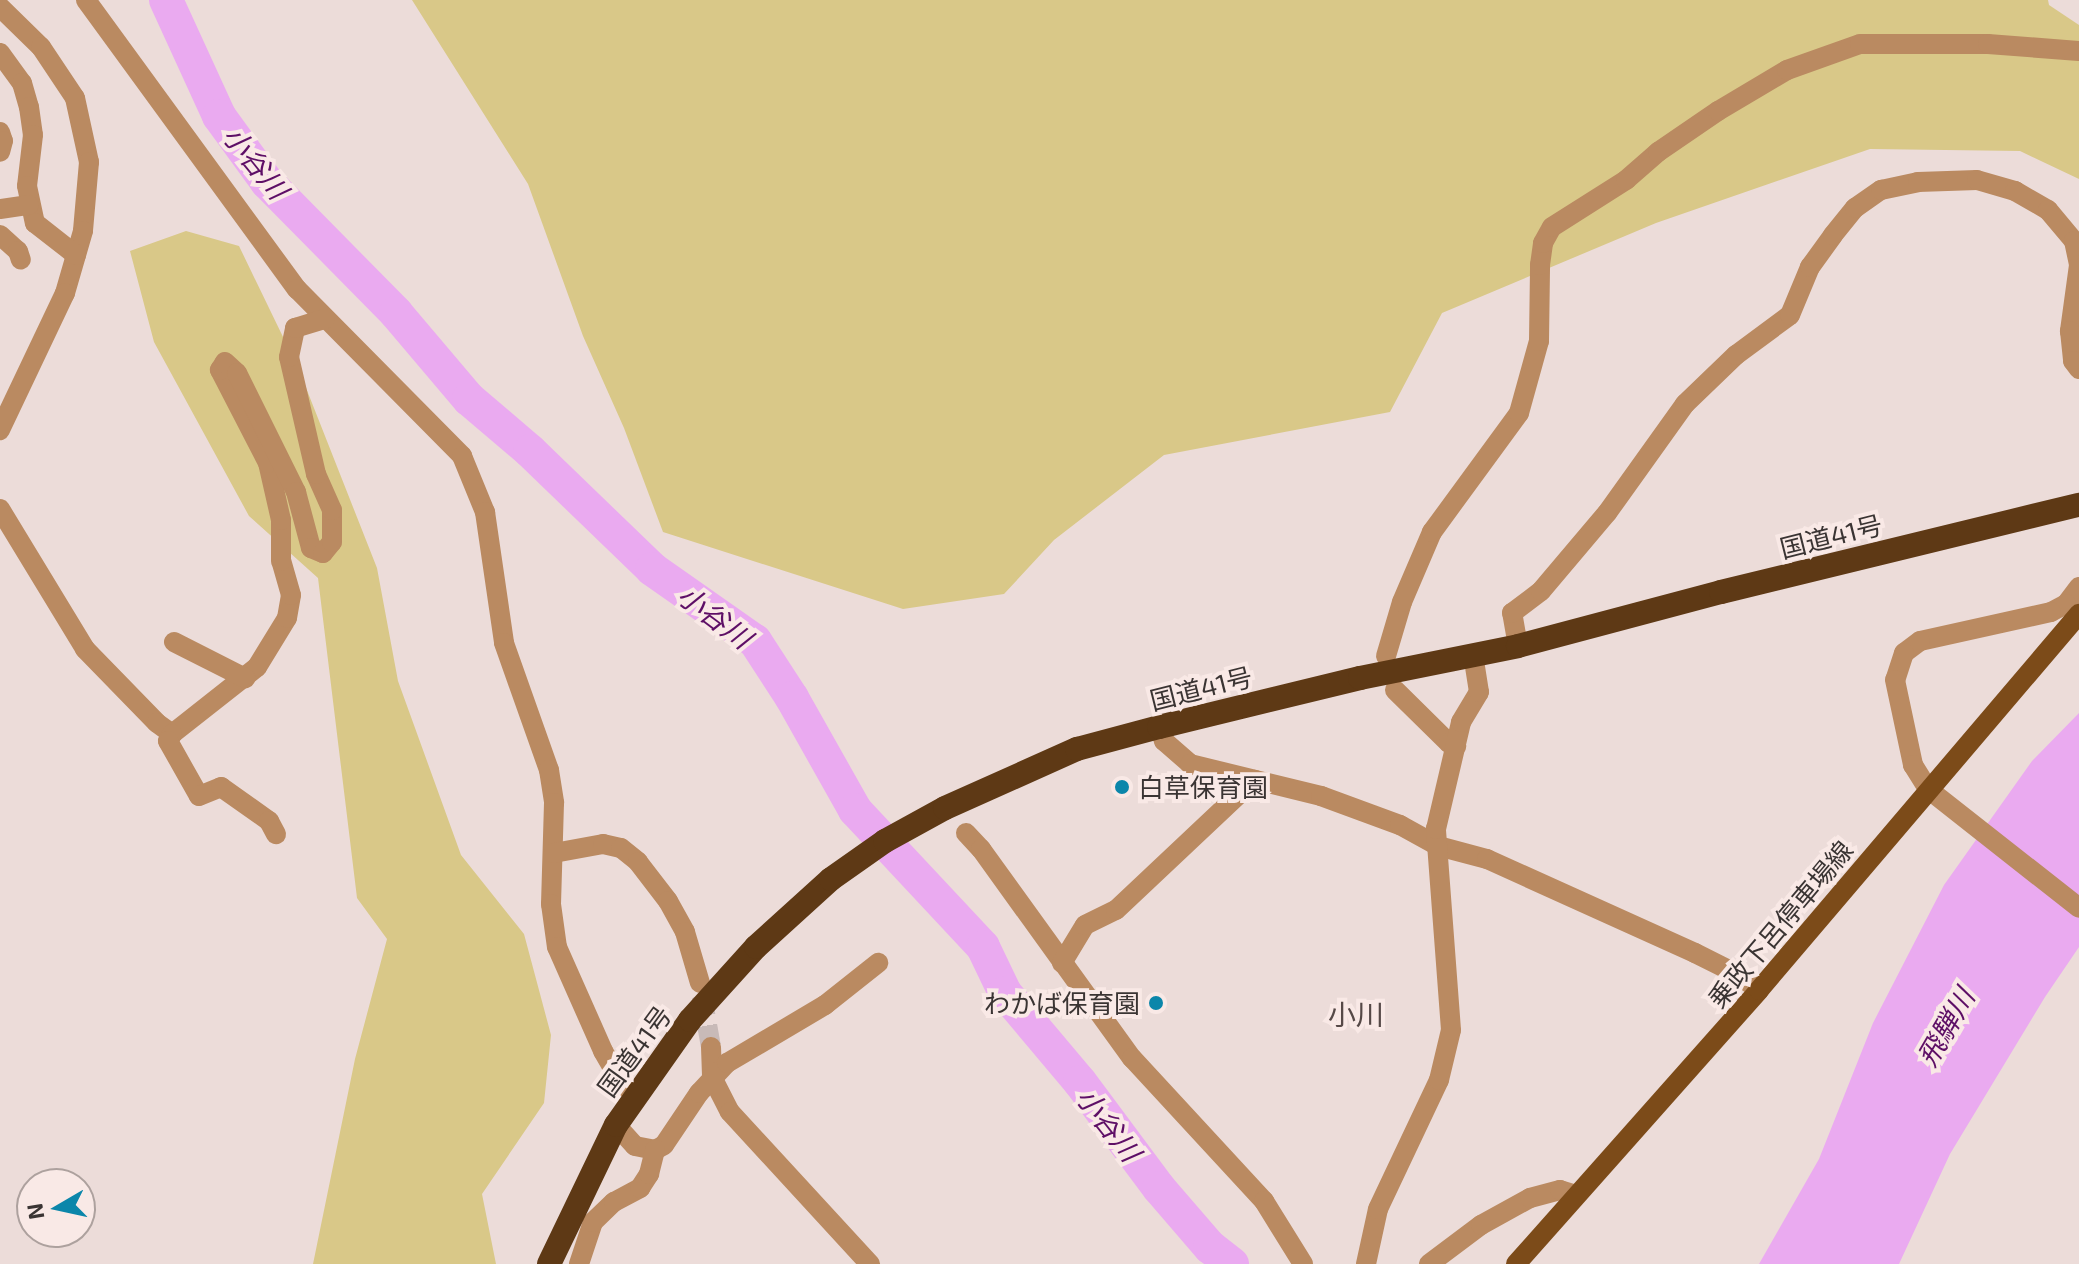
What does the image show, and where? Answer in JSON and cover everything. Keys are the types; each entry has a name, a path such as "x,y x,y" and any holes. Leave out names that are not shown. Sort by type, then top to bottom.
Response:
{"highway":[{"name":"国道41号","path":"549,1264 616,1125 634,1095 699,1010 756,947 831,879 885,841 1002,781 1077,749 1159,727 1360,678 1518,646 1721,592 2078,505"}],"main road":[{"name":"乗政下呂停車場線","path":"1516,1264 1759,990 2079,614"}],"street":[{"path":"86,0 297,289 462,456 485,512 504,643 549,770 554,803 551,904 557,947 603,1051 620,1081 634,1095"},
{"path":"0,7 49,59 75,98 84,127 88,194 65,293 0,430"},
{"path":"1386,656 1402,602 1432,532 1519,413 1539,341 1540,265 1543,243 1552,227 1626,180 1658,152 1718,111 1775,77 1860,44 1988,44 2079,51"},
{"path":"0,53 22,83 29,107 33,135 29,205 35,223 76,255"},
{"path":"0,132 3,141 0,152"},
{"path":"1518,646 1512,613 1541,591 1607,513 1685,404 1736,355 1790,315 1810,267 1855,208 1881,190 1918,182 1977,180 2015,191 2048,210 2074,241 2077,253 2079,265 2070,331 2073,361 2079,369"},
{"path":"0,209 29,205"},
{"path":"0,235 18,251 21,260"},
{"path":"276,834 269,821 221,787 199,796 168,741 172,734 245,678 280,632 291,595 281,561 281,520 268,463 220,370 225,362 237,373 296,492 311,548 323,553 328,550 334,532 332,510 316,474 289,357 295,328 325,319"},
{"path":"0,509 85,649 147,713 172,734"},
{"path":"2079,587 2066,604 2051,612 1920,641 1904,653 1895,680 1913,765 1928,789 2079,908"},
{"path":"174,642 245,678"},
{"path":"1366,1264 1378,1209 1439,1080 1451,1030 1436,829 1461,722 1479,692 1473,655"},
{"path":"1395,690 1449,743 1456,746"},
{"path":"1159,727 1164,741 1190,764 1334,801 1400,825 1438,846 1487,859 1601,908 1735,973 1759,990"},
{"path":"1062,963 1085,925 1116,910 1254,780"},
{"path":"966,833 981,849 1132,1058 1264,1201 1303,1264"},
{"path":"554,853 603,844 621,848 638,862 668,901 685,932 700,983"},
{"path":"579,1264 593,1222 614,1202 640,1188 649,1174 655,1150 672,1136 712,1077 727,1063 825,1005 878,963"},
{"path":"711,1047 712,1077 740,1126 870,1264"},
{"path":"616,1125 635,1146 655,1150"},
{"path":"1429,1264 1481,1225 1530,1198 1546,1191 1560,1190 1576,1195"}],"shaded area":[{"path":"412,0 2048,0 2049,5 2079,25 2079,179 2020,151 1870,149 1656,223 1442,313 1390,412 1164,455 1054,540 1004,594 903,609 663,532 624,428 583,336 528,184"},
{"path":"186,231 239,246 299,370 377,568 398,681 461,855 524,934 551,1035 544,1103 482,1194 496,1264 313,1264 355,1059 387,939 357,898 318,578 249,516 154,342 130,251"}],"water":[{"name":"飛騨川","path":"2079,713 2079,947 2045,997 1950,1154 1899,1264 1759,1264 1819,1159 1873,1023 1944,885 2032,761"}],"waterway":[{"name":"小谷川","path":"166,0 219,116 267,182 396,313 469,399 530,451 652,569 755,641 792,698 855,810 983,947 1005,993 1080,1082 1159,1188 1210,1247 1232,1264"}],"tunnel":[{"path":"702,996 711,1047"}],"place":[{"name":"白草保育園","path":"1122,787"},
{"name":"わかば保育園","path":"1156,1003"}],"district":[{"name":"小川","path":"1356,1014"}]}
